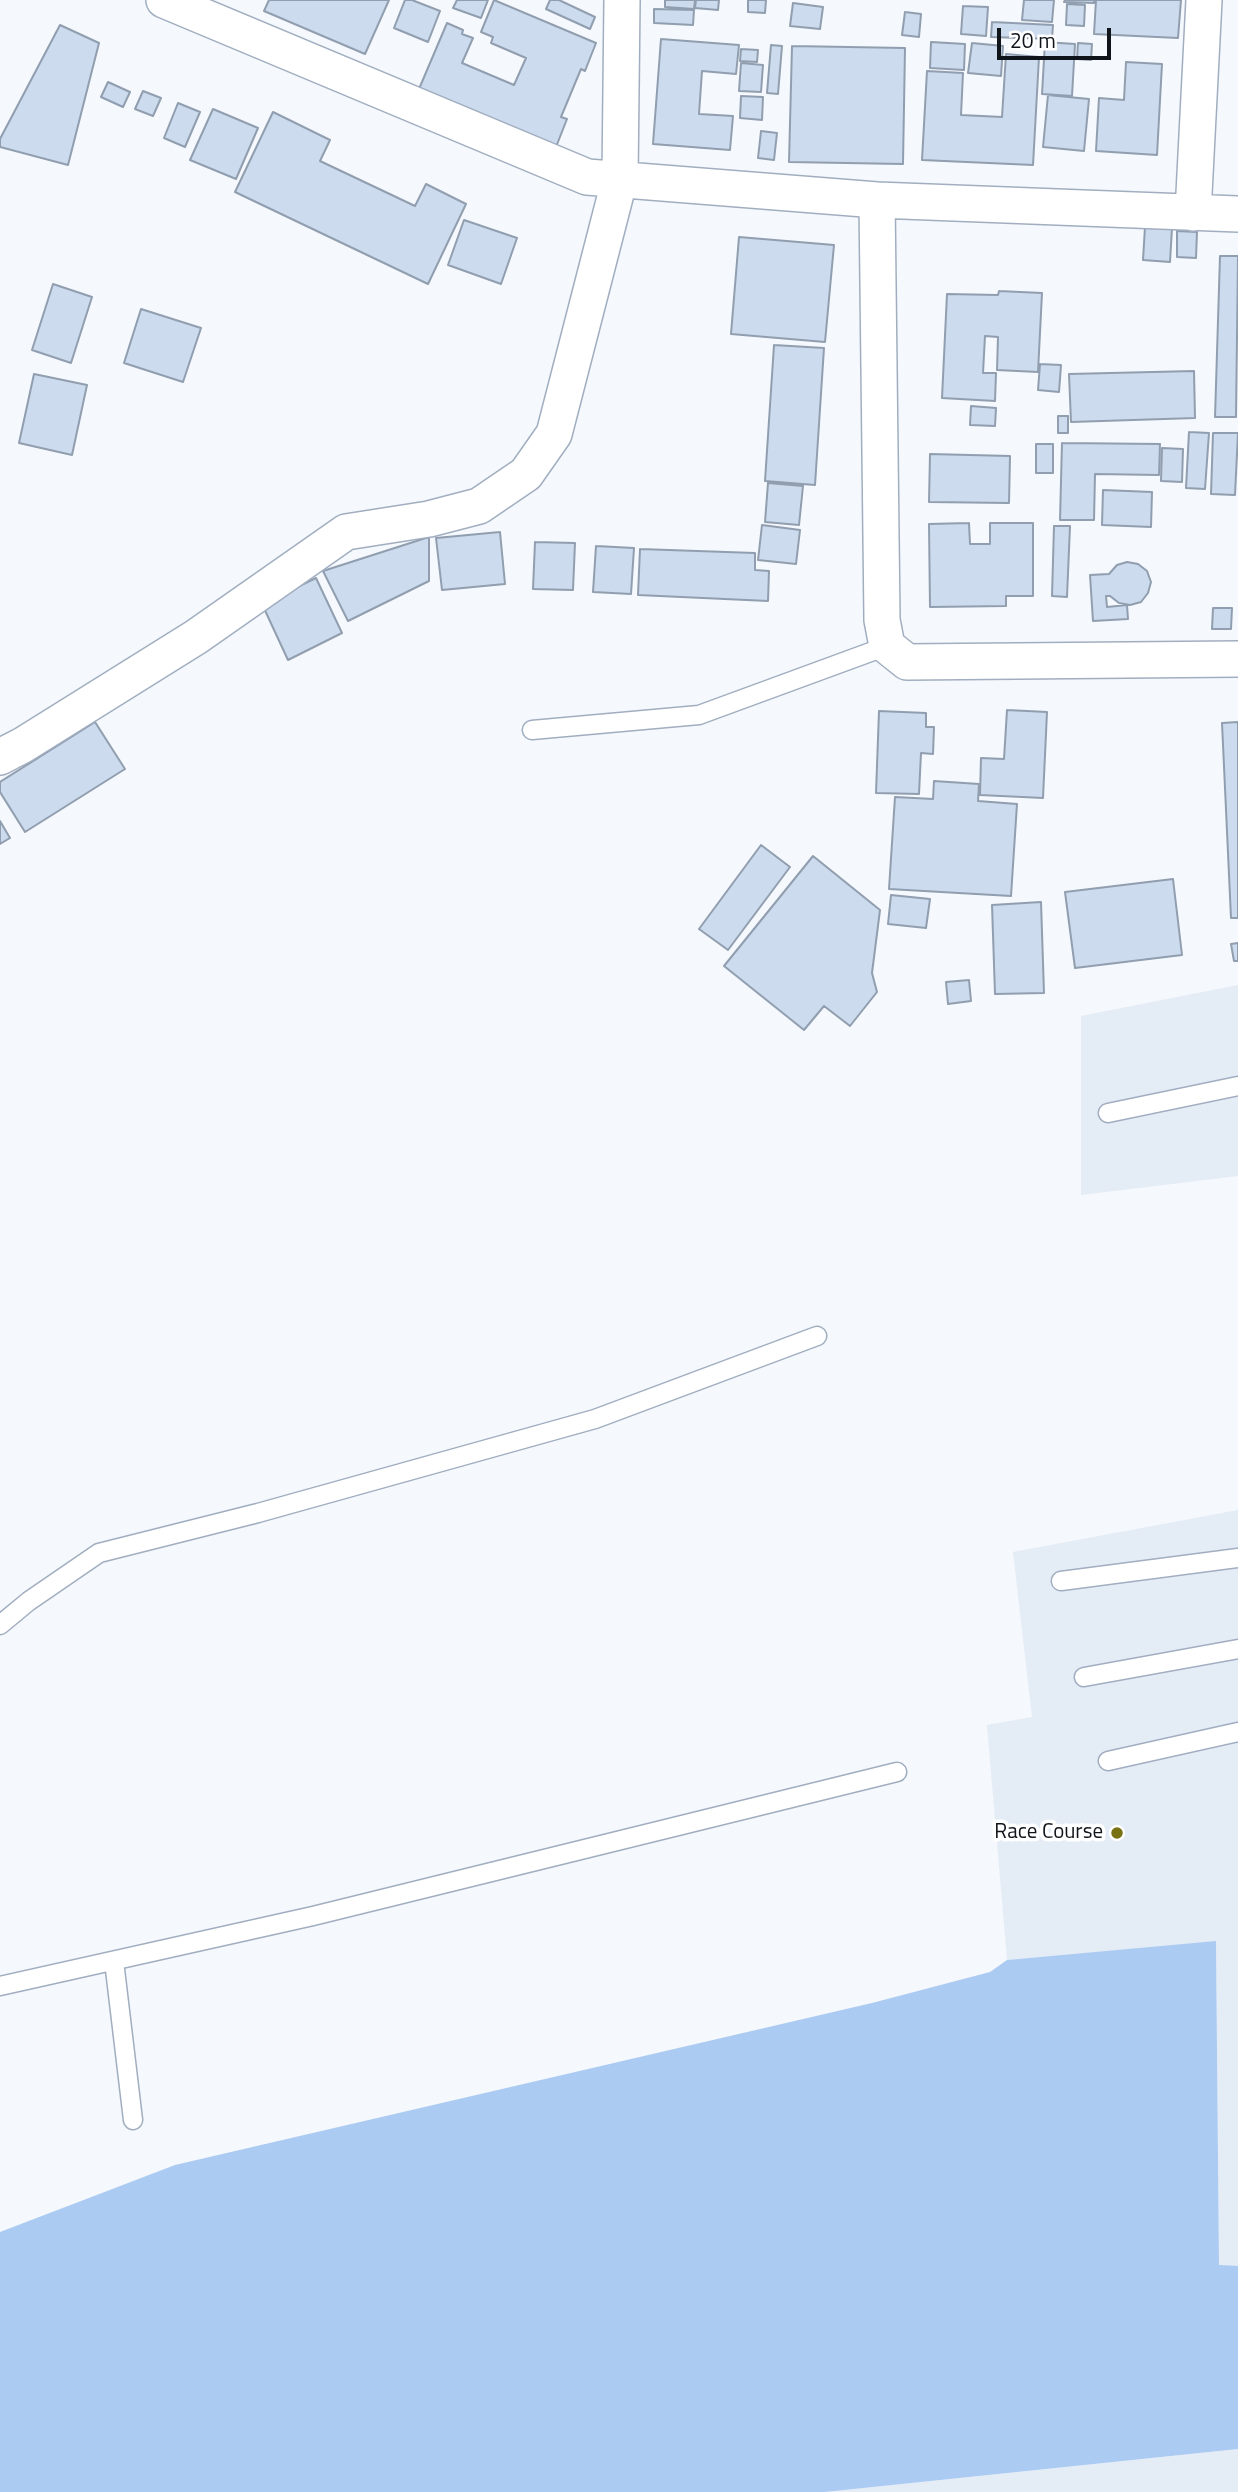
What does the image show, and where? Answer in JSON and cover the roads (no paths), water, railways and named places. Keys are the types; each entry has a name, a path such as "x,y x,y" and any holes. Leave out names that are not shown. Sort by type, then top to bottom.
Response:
{"street":[{"path":"164,0 587,177 877,200 1238,214"},
{"path":"0,757 23,746 195,637 346,532 429,519 479,506 526,474 554,434 620,178 622,0"},
{"path":"1193,213 1204,0"},
{"path":"877,200 882,620 887,646 907,662 1238,659"}],"lane":[{"path":"532,730 699,715 887,646"},
{"path":"1108,1113 1238,1086"},
{"path":"0,1625 29,1601 99,1553 258,1513 595,1419 817,1336"},
{"path":"1061,1581 1238,1558"},
{"path":"1084,1677 1238,1649"},
{"path":"1108,1761 1238,1732"},
{"path":"0,1986 326,1913 897,1772"},
{"path":"114,1961 133,2120"}],"place":[{"name":"Race Course","path":"1117,1833"}]}
